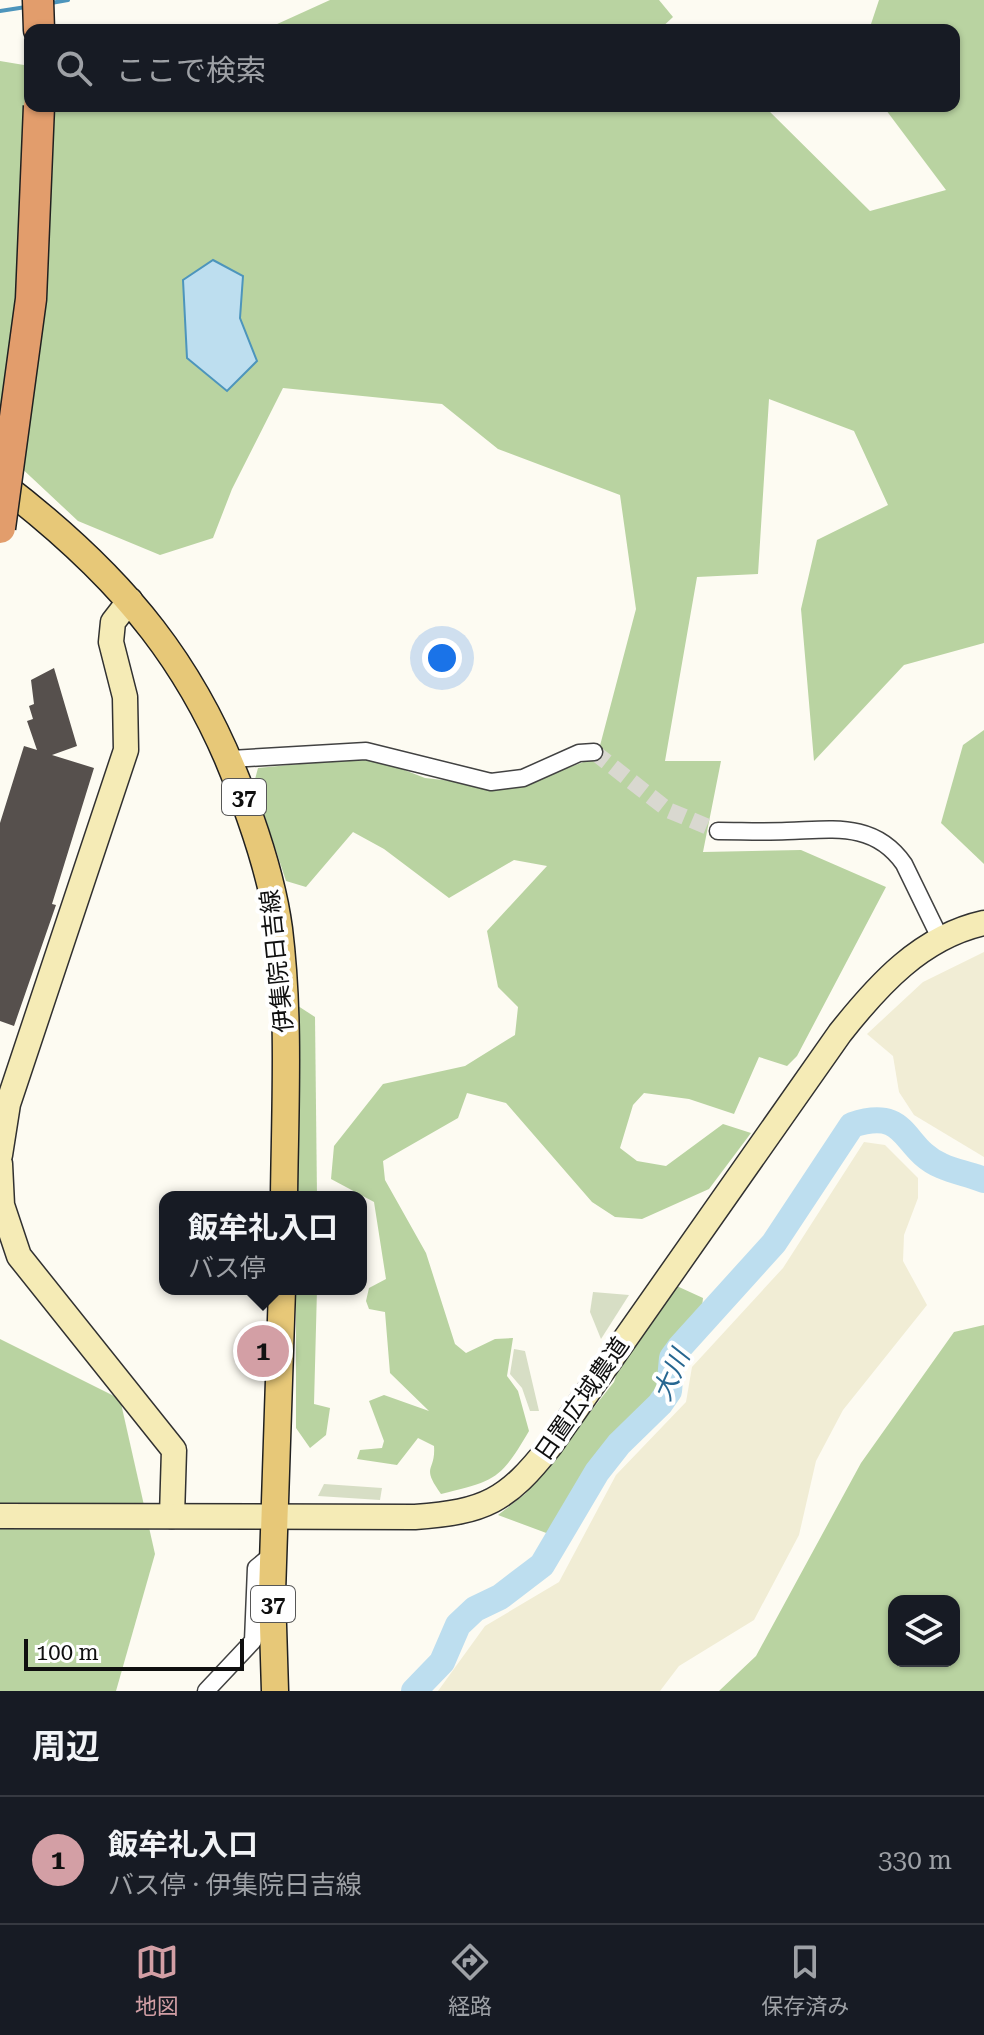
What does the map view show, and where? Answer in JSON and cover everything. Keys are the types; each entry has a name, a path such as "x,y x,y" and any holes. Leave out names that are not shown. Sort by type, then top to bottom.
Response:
{"highway":[{"path":"38,0 39,24"},
{"path":"0,528 31,299 39,112"}],"main road":[{"name":"伊集院日吉線","path":"0,483 88,554 130,600 178,662 231,759 262,852 278,926 285,1011 284,1191"},
{"name":"37","path":"275,1691 274,1553 282,1295"}],"street":[{"path":"0,1155 8,1104 126,750 125,697 111,642 113,622 130,600"},
{"path":"231,759 366,751 491,782 523,778 579,753 594,752"},
{"path":"718,831 835,827 875,838 896,853 904,864 941,940"},
{"name":"日置広域農道","path":"0,1516 415,1517 459,1514 483,1508 517,1485 550,1446 840,1033 878,986 911,957 941,940 984,923"},
{"path":"0,1164 2,1205 19,1256 174,1450 172,1516"},
{"path":"206,1691 253,1641 256,1568 274,1553"}],"shaded area":[{"path":"984,952 984,1157 914,1115 899,1092 893,1056 867,1034 923,982"},
{"path":"864,1142 885,1145 918,1178 918,1198 904,1235 903,1261 927,1305 843,1410 816,1461 799,1535 754,1620 679,1666 660,1691 438,1691 485,1626 559,1582 616,1475 686,1402 692,1367 783,1268"}],"green space":[{"path":"330,0 659,0 673,17 665,24 277,24"},
{"path":"879,0 984,0 984,643 904,665 814,761 801,609 817,540 888,505 854,431 769,399 758,574 697,577 665,761 721,761 703,852 801,850 886,887 797,1056 787,1066 759,1057 734,1114 689,1099 644,1093 633,1105 620,1148 637,1161 666,1166 723,1124 751,1133 709,1189 642,1219 615,1217 592,1202 506,1103 467,1093 458,1118 383,1161 385,1180 426,1253 455,1344 466,1353 495,1339 513,1338 507,1376 518,1391 529,1431 511,1459 495,1476 441,1494 430,1473 434,1446 418,1438 397,1465 357,1459 360,1450 382,1448 384,1441 369,1401 384,1395 429,1411 390,1373 385,1312 369,1309 366,1301 369,1288 386,1279 374,1202 367,1198 367,1191 353,1191 331,1179 334,1146 383,1084 465,1066 515,1035 518,1007 498,987 487,931 547,866 514,860 449,898 384,849 353,832 306,887 286,881 254,783 258,768 371,757 425,778 514,788 597,757 636,609 620,495 498,449 442,404 283,388 232,489 213,538 160,555 78,521 0,448 0,61 24,65 24,112 770,112 870,211 946,190 888,112 960,112 960,24 871,24"},
{"path":"984,730 984,864 941,823 963,745"},
{"path":"295,1004 315,1017 317,1191 296,1191"},
{"path":"668,1282 703,1298 702,1307 662,1363 653,1404 587,1473 549,1534 498,1515 525,1494 614,1382 630,1330"},
{"path":"593,1292 629,1295 601,1339 590,1312"},
{"path":"296,1295 317,1295 314,1404 330,1408 326,1435 310,1448 296,1428"},
{"path":"984,1325 984,1691 719,1691 756,1656 861,1463 954,1332"},
{"path":"0,1339 120,1399 155,1554 116,1691 0,1691"},
{"path":"514,1349 525,1351 539,1411 530,1411 522,1388 510,1374"},
{"path":"324,1484 382,1488 380,1500 318,1496"}],"water":[{"path":"213,260 243,276 240,318 257,361 227,391 187,358 183,280"}],"building":[{"path":"54,668 77,746 52,755 94,768 52,904 56,905 14,1026 0,1021 0,823 24,746 37,750 27,721 33,719 29,706 34,704 31,680"}],"waterway":[{"path":"51,3 68,0"},
{"path":"0,11 26,7"},
{"name":"大川","path":"414,1691 442,1662 458,1625 475,1609 500,1597 542,1565 597,1472 669,1391 672,1358 774,1243 852,1125 871,1121 895,1125 929,1159 984,1180"}],"tunnel":[{"path":"594,752 668,810 718,831"}],"place":[{"name":"飯牟礼入口","path":"263,1351"}]}
